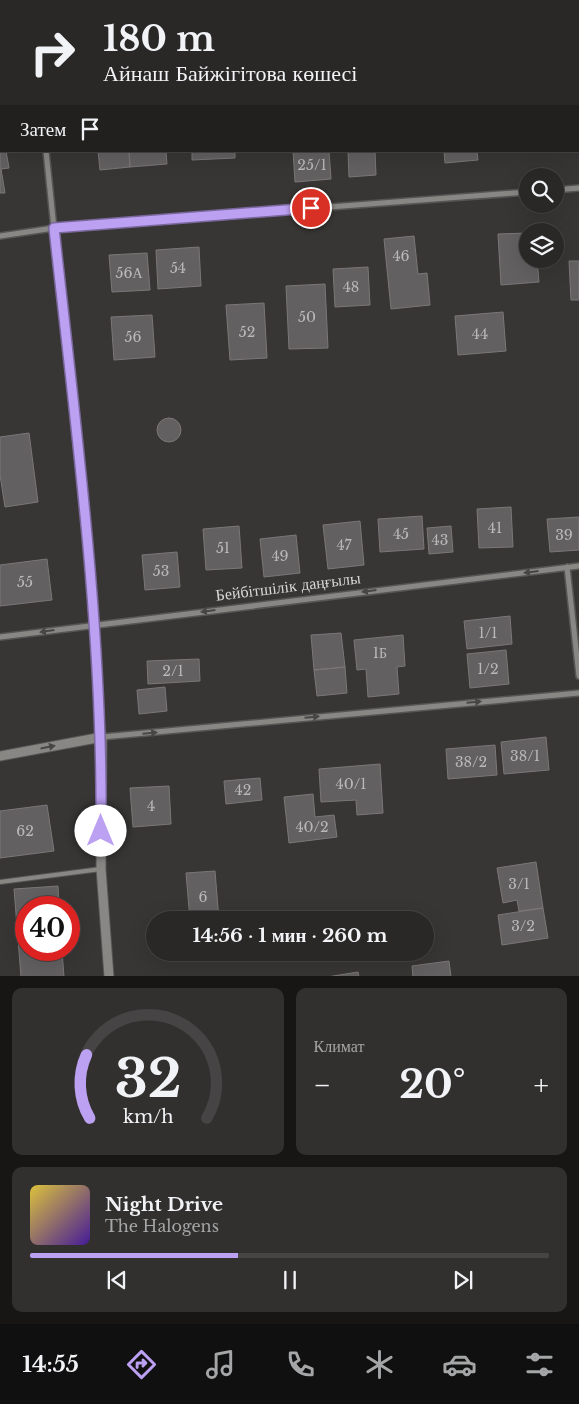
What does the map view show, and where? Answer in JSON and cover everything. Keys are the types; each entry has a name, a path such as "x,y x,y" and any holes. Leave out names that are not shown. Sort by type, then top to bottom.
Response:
{"street":[{"path":"46,152 95,625 102,737 101,869 109,976"},
{"path":"564,189 579,188"},
{"path":"0,236 54,228 519,193"},
{"name":"Бейбітшілік даңғылы","path":"0,638 579,566"},
{"path":"567,567 579,676"},
{"path":"0,756 102,737 579,693"}],"lane":[{"path":"0,882 101,869"}],"building":[{"path":"0,152 6,152 9,168 1,169 5,193 0,193"},
{"path":"98,152 129,152 130,167 100,170"},
{"path":"129,152 166,152 167,164 130,167"},
{"path":"192,152 235,152 235,158 192,160"},
{"path":"293,152 329,152 331,179 295,182"},
{"path":"348,152 375,152 376,175 349,177"},
{"path":"444,152 477,152 478,160 445,163"},
{"path":"519,233 519,268 538,268 539,282 501,285 498,234"},
{"path":"414,236 418,274 427,273 430,305 391,309 384,239"},
{"path":"199,247 201,286 158,289 156,250"},
{"path":"147,253 150,290 112,292 109,255"},
{"path":"569,261 579,261 579,300 571,300"},
{"path":"368,267 370,305 335,307 333,269"},
{"path":"325,284 328,348 289,349 286,286"},
{"path":"264,303 267,358 230,360 226,305"},
{"path":"503,312 506,351 458,355 455,316"},
{"path":"152,315 155,357 114,360 111,317"},
{"path":"169,418 178,421 181,430 178,439 169,442 160,439 157,430 160,421"},
{"path":"29,433 38,502 5,507 0,475 0,437"},
{"path":"511,507 513,547 479,548 477,509"},
{"path":"422,516 424,549 380,552 378,519"},
{"path":"579,517 579,550 550,552 547,519"},
{"path":"360,521 364,565 328,569 323,525"},
{"path":"239,526 242,568 206,570 203,529"},
{"path":"451,526 453,552 429,554 427,528"},
{"path":"296,535 300,573 264,577 260,539"},
{"path":"177,552 180,587 145,590 142,555"},
{"path":"47,559 52,600 0,606 0,565"},
{"path":"510,616 512,644 467,649 464,621"},
{"path":"341,633 345,667 314,670 311,635"},
{"path":"403,635 405,666 397,667 399,694 368,697 366,669 357,670 354,640"},
{"path":"506,650 509,684 470,688 467,654"},
{"path":"199,659 200,681 148,684 147,661"},
{"path":"345,667 347,693 317,696 314,670"},
{"path":"165,687 167,711 139,714 137,690"},
{"path":"546,737 549,770 504,774 501,742"},
{"path":"495,745 497,775 448,779 446,749"},
{"path":"380,764 383,813 357,815 356,800 321,802 319,769"},
{"path":"260,778 262,800 226,804 224,781"},
{"path":"169,786 171,824 133,827 130,788"},
{"path":"313,794 315,817 334,815 337,837 289,843 284,797"},
{"path":"47,805 54,851 0,858 0,811"},
{"path":"536,862 543,908 519,911 517,900 503,903 497,868"},
{"path":"215,871 218,911 189,911 186,873"},
{"path":"58,886 58,896 15,896 15,902 14,889"},
{"path":"543,908 548,938 502,945 498,915"},
{"path":"20,961 63,961 64,976 21,976"},
{"path":"449,961 451,976 413,976 412,966"},
{"path":"358,972 359,976 333,976"}],"route":[{"path":"101,831 102,737 95,625 54,228 311,208"}]}
